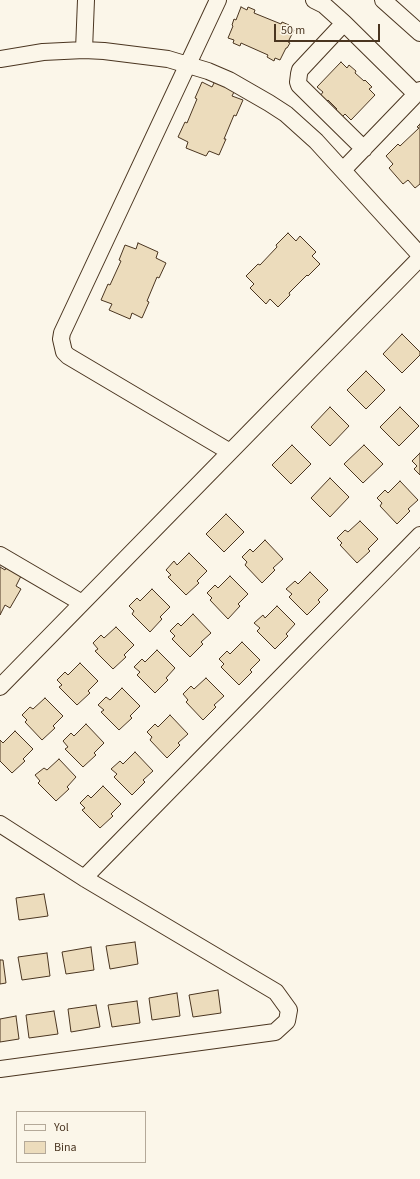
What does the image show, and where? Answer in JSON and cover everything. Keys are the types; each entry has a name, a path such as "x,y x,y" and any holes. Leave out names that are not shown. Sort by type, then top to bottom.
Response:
{"street":[{"path":"84,50 86,0"},
{"path":"218,0 62,333 61,339 64,352 68,356 230,452"},
{"path":"383,0 420,33"},
{"path":"322,2 418,92 343,170"},
{"path":"344,23 300,70 298,82 299,85 364,149"},
{"path":"0,59 43,52 84,50 148,56 189,64 229,80 286,114 316,141 420,256 0,687"},
{"path":"84,878 420,535"},
{"path":"0,555 82,603"},
{"path":"0,824 84,878 276,992 289,1010 287,1021 275,1032 0,1069"}],"building":[{"path":"241,7 247,10 248,7 255,10 254,13 281,24 282,22 289,25 288,27 294,30 288,42 290,43 280,60 275,58 274,61 267,57 268,55 241,43 240,46 233,43 234,40 228,38 234,19 236,20"},
{"path":"341,62 347,68 349,65 356,71 355,73 372,87 369,89 375,95 351,120 345,114 342,117 335,111 337,109 328,100 326,102 320,96 323,92 317,87"},
{"path":"215,81 235,90 232,96 243,100 236,116 234,115 219,155 209,151 206,156 186,148 188,142 178,137 185,122 187,123 202,82 212,87"},
{"path":"420,124 420,184 415,188 408,180 403,184 389,168 393,164 386,156 398,144 400,146 419,128 417,127"},
{"path":"288,233 296,241 300,236 316,252 312,256 320,264 289,293 290,295 278,307 270,299 266,304 250,288 254,284 246,276 258,264 260,265"},
{"path":"138,243 158,252 156,258 166,263 159,278 157,277 142,318 132,313 130,319 109,310 112,304 101,300 121,261 119,260 125,245 136,249"},
{"path":"402,334 420,352 420,355 402,373 383,354"},
{"path":"366,371 385,390 366,409 347,390"},
{"path":"330,407 349,426 330,446 311,427"},
{"path":"400,407 419,426 399,446 380,427"},
{"path":"292,445 311,464 291,484 272,465"},
{"path":"364,445 383,464 363,483 344,464"},
{"path":"420,453 420,475 414,469 417,466 412,461"},
{"path":"330,478 349,497 330,517 311,498"},
{"path":"400,481 418,500 408,509 410,511 397,524 380,506 382,503 377,498 385,490 388,493"},
{"path":"226,514 244,532 224,552 206,534"},
{"path":"360,521 378,539 368,549 370,551 357,563 340,545 342,543 337,538 345,530 348,532"},
{"path":"265,540 283,559 273,568 275,570 262,583 245,565 247,562 242,557 250,549 253,552"},
{"path":"189,553 207,571 197,581 199,583 186,595 168,577 171,575 166,570 174,561 177,565"},
{"path":"0,567 5,570 6,568 21,576 16,586 21,589 10,608 5,605 0,615"},
{"path":"310,572 328,590 318,600 320,602 307,615 289,597 292,594 286,589 295,581 298,584"},
{"path":"230,576 248,594 238,604 240,606 228,619 210,600 212,598 207,593 215,585 218,588"},
{"path":"152,589 170,607 160,617 162,619 150,632 132,614 134,611 129,606 137,598 140,601"},
{"path":"277,606 295,624 286,634 288,636 275,649 257,631 260,628 254,623 263,615 265,618"},
{"path":"193,614 211,633 201,642 203,644 190,657 172,639 175,636 170,631 178,623 181,626"},
{"path":"116,627 134,645 124,655 126,657 113,669 95,651 98,649 93,643 101,635 104,638"},
{"path":"242,642 260,660 250,670 252,672 239,685 221,667 224,664 219,659 227,651 230,654"},
{"path":"157,650 175,668 166,678 168,680 155,693 137,675 140,672 134,667 142,659 145,662"},
{"path":"80,663 98,681 88,691 90,693 77,705 59,687 62,685 57,680 65,672 68,675"},
{"path":"206,678 224,696 214,705 216,707 203,720 186,702 188,700 183,694 191,686 194,689"},
{"path":"122,688 140,706 130,716 132,718 119,730 101,712 104,710 98,705 106,697 110,700"},
{"path":"45,698 63,716 53,726 55,728 42,740 25,722 27,720 22,715 30,707 33,709"},
{"path":"170,715 188,734 178,743 180,745 167,758 150,740 152,737 147,732 155,724 158,727"},
{"path":"86,724 104,743 94,753 96,755 83,767 65,749 68,747 63,741 71,733 74,736"},
{"path":"15,731 33,749 23,759 25,761 12,773 0,761 0,740 3,743"},
{"path":"135,752 153,771 143,780 145,782 132,795 114,777 117,774 111,769 120,761 123,764"},
{"path":"59,759 76,777 67,787 69,789 56,801 38,783 40,781 35,775 44,768 47,770"},
{"path":"103,786 121,804 111,814 113,816 100,828 82,810 85,808 80,803 88,795 91,798"},
{"path":"44,894 48,916 19,920 16,898"},
{"path":"135,942 138,964 110,969 106,946"},
{"path":"91,947 94,970 66,974 62,952"},
{"path":"47,953 50,976 22,980 18,957"},
{"path":"0,960 3,960 6,983 0,984"},
{"path":"218,990 221,1013 193,1017 189,995"},
{"path":"177,993 180,1016 152,1020 149,998"},
{"path":"137,1001 140,1023 112,1027 108,1005"},
{"path":"96,1005 100,1027 71,1032 68,1009"},
{"path":"54,1011 58,1034 29,1038 26,1015"},
{"path":"16,1016 19,1039 0,1042 0,1019"}]}
